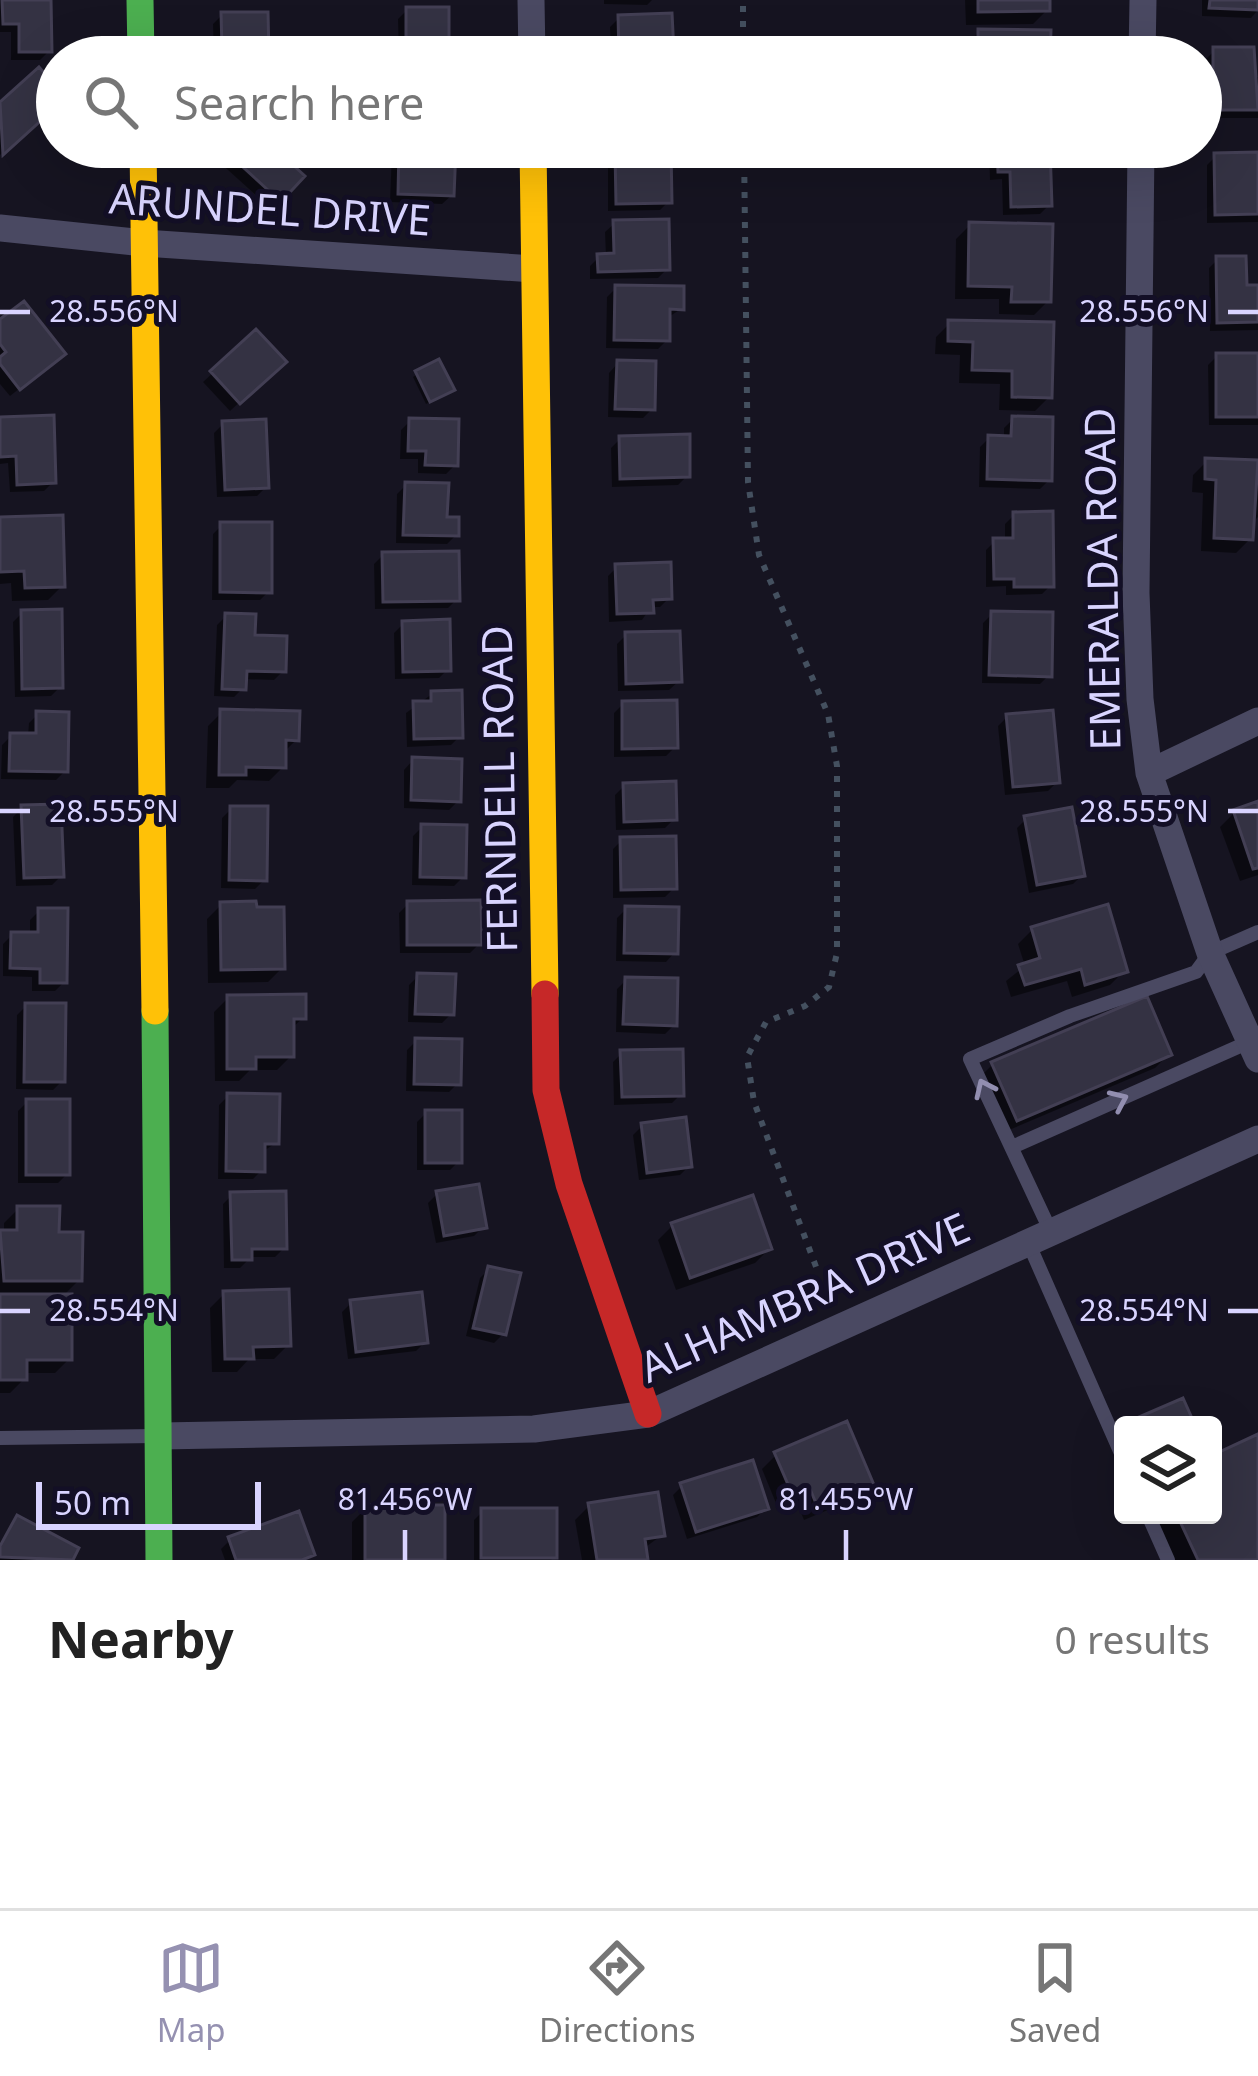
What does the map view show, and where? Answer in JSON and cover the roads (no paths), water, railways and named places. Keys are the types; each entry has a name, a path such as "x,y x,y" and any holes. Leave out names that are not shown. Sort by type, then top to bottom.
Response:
{"street":[{"path":"140,0 141,36"},
{"path":"531,0 532,36"},
{"path":"1142,36 1143,0"},
{"path":"143,168 159,1560"},
{"name":"FERNDELL ROAD","path":"533,168 546,1090 569,1184 648,1414"},
{"name":"EMERALDA ROAD","path":"1141,168 1136,593 1148,773 1210,953 1254,1051"},
{"name":"ARUNDEL DRIVE","path":"0,228 145,243 534,269"},
{"path":"1148,773 1258,721"},
{"name":"ALHAMBRA DRIVE","path":"161,1436 534,1429 648,1414 1258,1139"}],"lane":[{"path":"1114,1434 1040,1237 1012,1147 970,1059 1070,1016 1196,972 1210,953 1258,932"},
{"path":"1012,1147 1254,1051"},
{"name":"ALHAMBRA DRIVE","path":"0,1438 161,1436"},
{"path":"1152,1524 1168,1560"}]}
